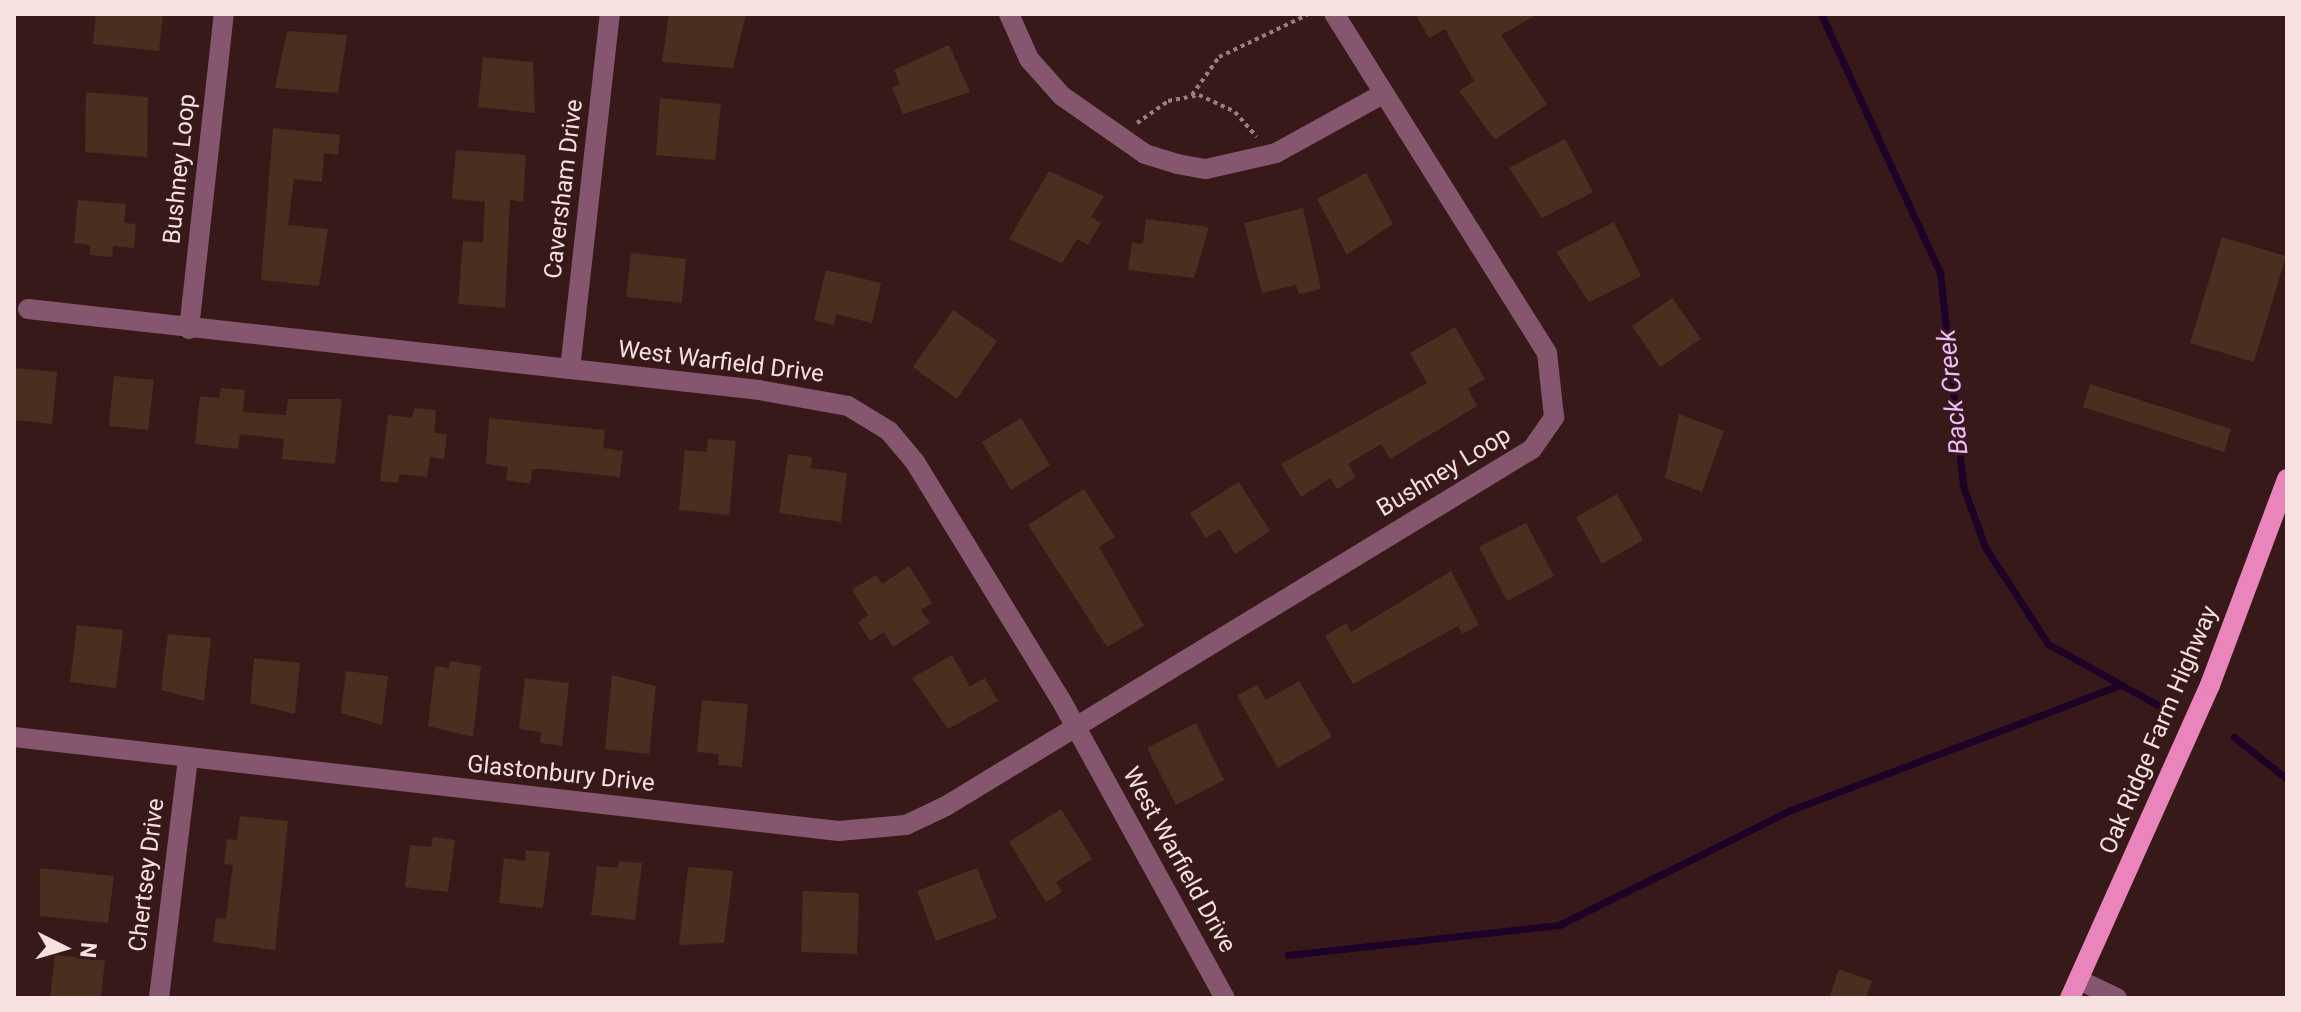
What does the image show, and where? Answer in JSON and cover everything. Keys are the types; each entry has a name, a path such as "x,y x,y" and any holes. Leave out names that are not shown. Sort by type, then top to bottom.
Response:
{"main road":[{"name":"Oak Ridge Farm Highway","path":"2074,989 2210,685 2287,479"}],"street":[{"name":"Bushney Loop","path":"189,329 224,14"},
{"name":"Caversham Drive","path":"570,369 610,14"},
{"path":"1009,14 1029,59 1062,96 1145,154 1177,164 1206,169 1265,157 1383,94"},
{"name":"Bushney Loop","path":"1076,726 1532,449 1554,417 1547,353 1334,14"},
{"name":"West Warfield Drive","path":"28,309 813,397 848,406 889,431 1076,726 1225,998"},
{"name":"Glastonbury Drive","path":"14,737 188,759 873,833 946,806 1076,726"},
{"name":"Chertsey Drive","path":"159,998 188,759"},
{"path":"2074,989 2117,998"}],"path":[{"path":"1192,95 1219,57 1307,15"},
{"path":"1137,123 1168,101 1192,95 1235,112 1257,137"}],"building":[{"path":"96,14 163,14 159,51 93,44"},
{"path":"669,14 746,14 733,68 662,62"},
{"path":"1415,14 1538,14 1501,35 1547,104 1495,140 1459,91 1474,81 1445,29 1429,38"},
{"path":"287,31 347,35 338,93 275,88"},
{"path":"949,45 970,92 903,114 892,88 900,84 894,70"},
{"path":"483,57 533,62 535,113 478,107"},
{"path":"86,92 148,97 147,157 85,152"},
{"path":"660,98 721,104 715,160 656,155"},
{"path":"273,128 340,135 338,155 324,153 322,182 294,179 288,225 328,229 319,286 261,280"},
{"path":"1565,139 1593,192 1542,218 1509,168"},
{"path":"456,150 526,155 523,202 510,200 505,308 458,304 463,241 483,243 485,202 452,199"},
{"path":"1049,171 1104,196 1091,217 1101,223 1088,245 1077,239 1062,263 1009,239"},
{"path":"1366,173 1393,224 1347,255 1317,199"},
{"path":"78,200 126,204 124,223 136,224 134,248 113,246 112,257 90,255 90,245 74,243"},
{"path":"1303,208 1321,289 1299,294 1296,285 1262,293 1244,223"},
{"path":"1146,219 1209,227 1194,278 1128,270 1132,243 1143,244"},
{"path":"1614,222 1641,276 1589,302 1556,252"},
{"path":"2222,237 2286,256 2254,362 2190,343"},
{"path":"631,253 686,259 682,303 626,297"},
{"path":"826,270 881,283 872,323 836,314 834,325 814,320"},
{"path":"1672,298 1701,339 1660,367 1632,326"},
{"path":"953,310 997,341 957,399 913,367"},
{"path":"1455,327 1485,379 1468,389 1477,406 1390,459 1381,444 1348,464 1356,477 1337,489 1330,478 1301,497 1281,464 1427,383 1410,353"},
{"path":"14,368 57,372 52,424 14,420"},
{"path":"114,376 154,380 148,430 109,426"},
{"path":"2090,384 2231,429 2224,452 2083,407"},
{"path":"221,388 245,390 243,412 286,415 288,399 342,399 335,464 282,459 284,439 240,434 238,449 195,444 200,396 219,398"},
{"path":"414,408 436,410 434,433 447,434 444,459 430,457 427,477 399,474 398,483 380,481 388,415 412,418"},
{"path":"1679,414 1724,431 1702,492 1665,478"},
{"path":"489,418 605,430 603,448 623,451 620,477 532,469 530,484 506,480 508,467 486,464"},
{"path":"1021,418 1050,465 1011,490 982,442"},
{"path":"708,439 736,441 729,515 679,510 685,450 707,452"},
{"path":"788,454 812,457 811,468 847,473 841,522 779,513"},
{"path":"1239,482 1270,531 1235,554 1220,529 1206,538 1190,513"},
{"path":"1084,489 1115,537 1099,547 1144,626 1107,647 1028,525"},
{"path":"1617,494 1643,540 1602,564 1576,517"},
{"path":"1526,523 1554,576 1507,601 1479,547"},
{"path":"909,566 932,603 921,610 930,623 893,647 884,632 870,641 858,622 868,615 852,590 876,575 882,584"},
{"path":"1451,571 1479,625 1462,634 1458,626 1353,684 1325,636 1346,623 1351,632"},
{"path":"77,625 123,630 116,688 70,682"},
{"path":"168,634 211,638 204,701 161,690"},
{"path":"952,655 970,687 985,678 998,701 948,729 912,678"},
{"path":"254,658 300,663 295,714 250,703"},
{"path":"450,661 481,666 473,737 428,726 435,666 449,668"},
{"path":"346,671 388,676 382,725 341,713"},
{"path":"612,675 656,686 649,754 605,749"},
{"path":"525,678 569,683 562,746 540,743 541,732 519,729"},
{"path":"1299,681 1332,737 1278,768 1237,696 1257,684 1266,700"},
{"path":"702,700 748,704 742,767 718,765 719,754 697,752"},
{"path":"1196,723 1224,780 1176,805 1147,748"},
{"path":"1061,809 1092,859 1056,882 1062,892 1046,902 1009,842"},
{"path":"240,816 288,821 275,950 213,942 216,918 226,919 233,865 224,864 227,839 237,840"},
{"path":"433,837 455,840 448,892 405,887 410,845 431,847"},
{"path":"526,850 550,852 543,908 499,903 504,858 525,861"},
{"path":"619,861 642,863 635,920 591,915 597,866 618,868"},
{"path":"688,867 733,871 724,943 679,945"},
{"path":"40,868 114,876 108,923 40,916"},
{"path":"977,868 997,918 936,941 917,891"},
{"path":"803,891 859,893 857,954 801,952"},
{"path":"55,955 105,960 101,998 50,998"},
{"path":"1839,969 1872,981 1866,998 1829,998"}],"waterway":[{"name":"Back Creek","path":"1821,14 1940,273 1963,486 1985,547 2048,644 2161,707"},
{"path":"1288,955 1559,925 1791,810 2117,686"},
{"name":"Back Creek","path":"2234,737 2287,779"}]}
